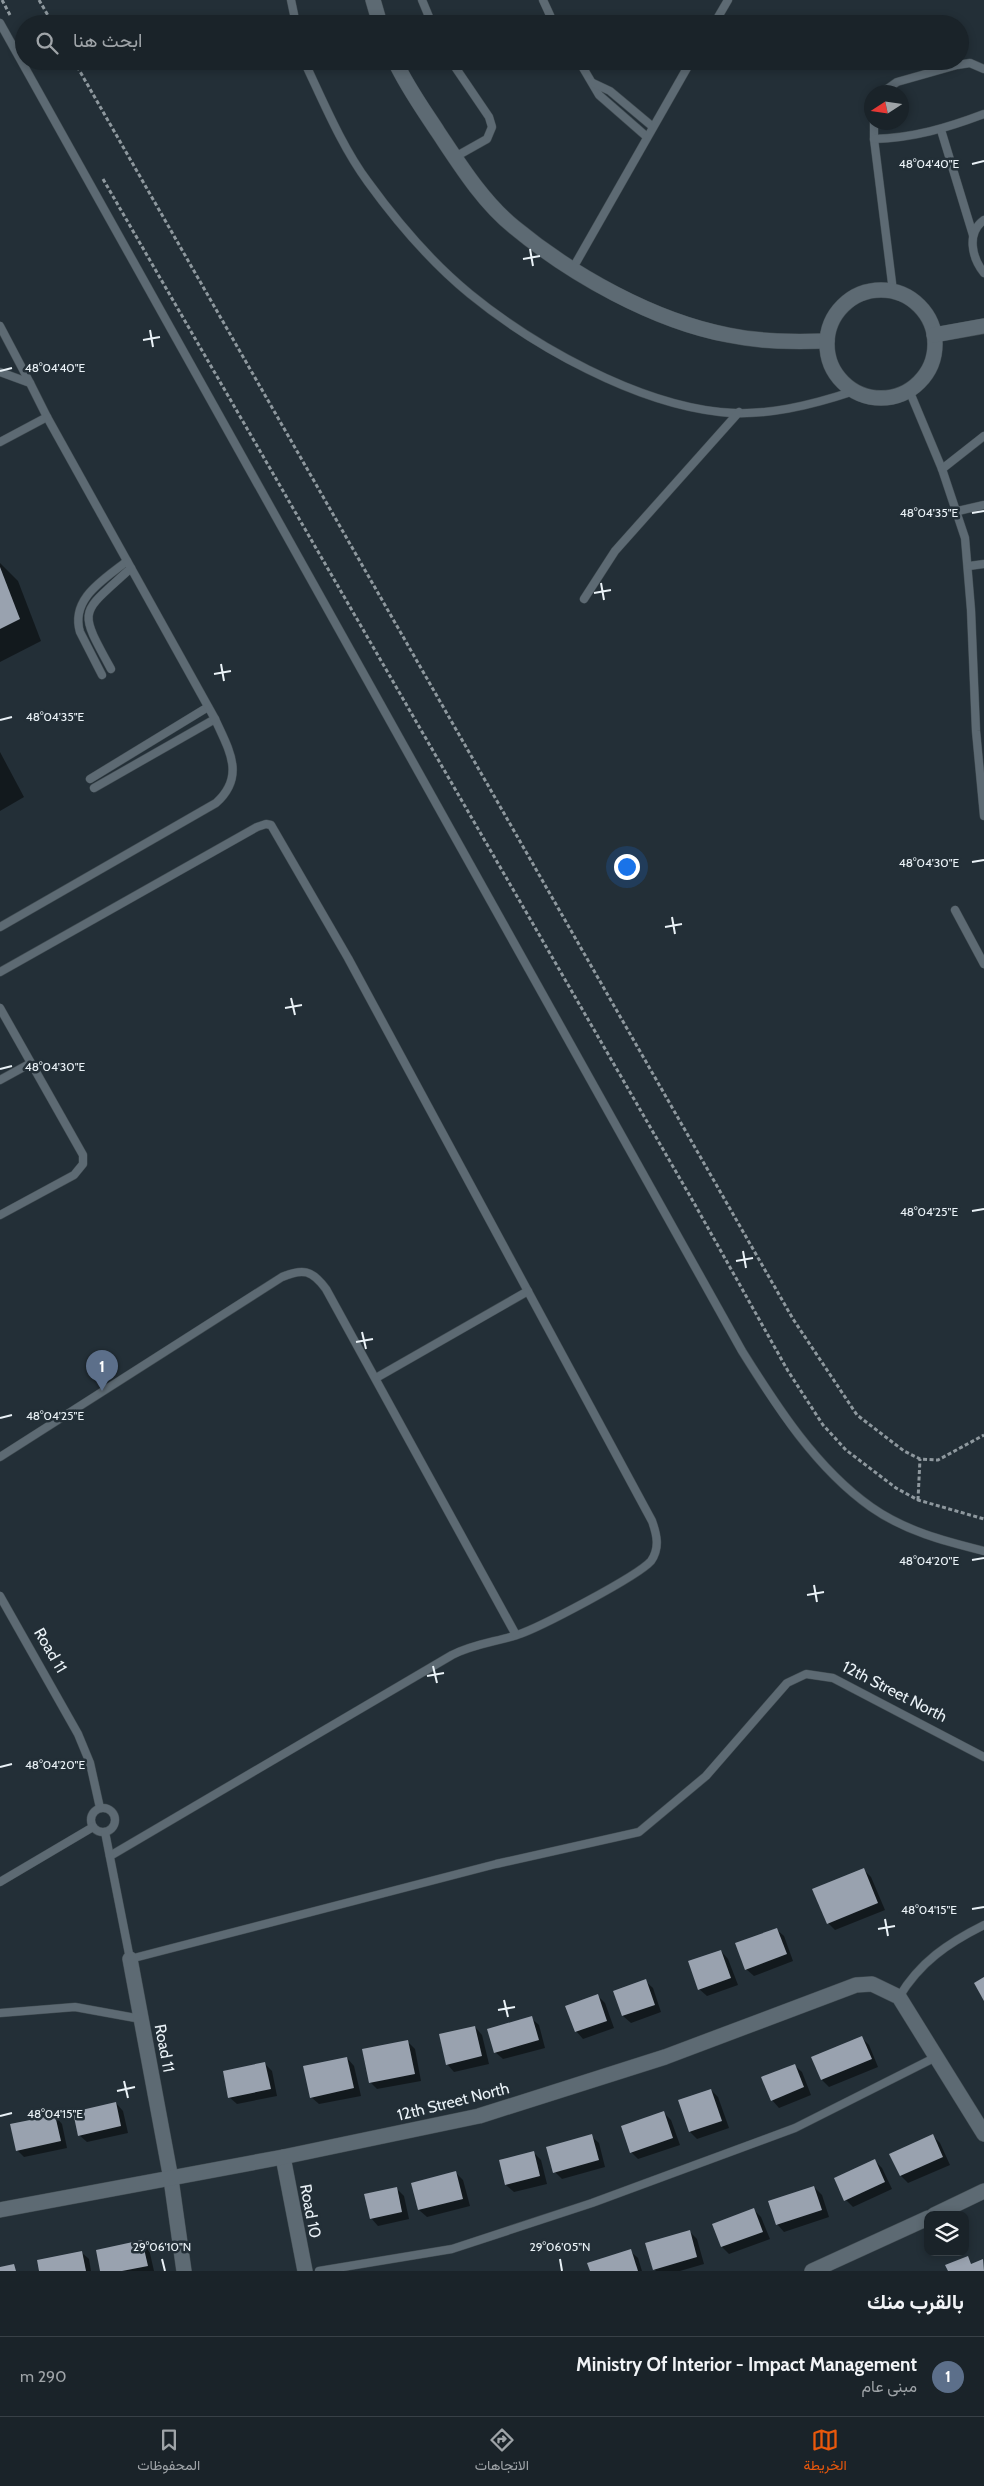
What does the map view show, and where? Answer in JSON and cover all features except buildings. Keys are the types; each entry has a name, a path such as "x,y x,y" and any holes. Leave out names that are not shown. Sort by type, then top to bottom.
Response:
{"street":[{"path":"373,0 377,15"},
{"path":"399,70 455,157 512,226 573,268 651,311 694,327 728,335 768,341 827,341"},
{"path":"874,290 893,291 918,304 929,319 934,335 935,347 930,365 920,381 910,390 896,396 878,398 854,391 844,384 832,368 827,341 831,322 848,300 874,290"},
{"path":"934,335 984,326"},
{"name":"Road 11","path":"130,1959 171,2179 184,2271"},
{"name":"12th Street North","path":"0,2210 171,2179 479,2116 665,2057 856,1985 872,1984 898,1997"},
{"path":"898,1997 984,2134"},
{"name":"Road 10","path":"283,2157 305,2271"},
{"path":"942,2211 984,2191"},
{"path":"812,2271 924,2220"}],"lane":[{"path":"291,0 294,15"},
{"path":"422,0 428,15"},
{"path":"543,0 550,15"},
{"path":"719,15 728,0"},
{"path":"0,23 15,50"},
{"path":"969,63 984,69"},
{"path":"26,70 742,1351 769,1393 822,1462 871,1507 907,1527 939,1540 984,1551"},
{"path":"308,70 328,111 367,180 408,234 470,294 533,338 590,371 658,399 720,412 786,409 854,391"},
{"path":"455,157 487,139 492,127 489,117 457,70"},
{"path":"585,70 599,95 647,137"},
{"path":"573,268 687,70"},
{"path":"893,85 897,82 939,70"},
{"path":"593,82 606,88 653,127"},
{"path":"874,139 902,138 941,130 984,114"},
{"path":"874,130 893,291"},
{"path":"941,130 973,235 975,258 984,273"},
{"path":"973,235 975,229 984,220"},
{"path":"0,326 47,417 215,719 233,766 233,780 228,792 216,803 0,927"},
{"path":"0,372 30,384"},
{"path":"910,390 958,511 965,538 969,566 976,731 984,816"},
{"path":"584,600 615,551 739,412"},
{"path":"0,442 47,417"},
{"path":"942,469 984,436"},
{"path":"958,511 984,505"},
{"path":"111,669 88,627 88,612 95,601 129,564"},
{"path":"102,675 80,632 78,624 79,608 88,594 129,564"},
{"path":"969,566 984,564"},
{"path":"90,779 208,707"},
{"path":"94,788 215,719"},
{"path":"0,972 256,827 266,824 271,825 348,958 652,1521 657,1534 657,1549 651,1560 644,1567 542,1624 516,1635 477,1644 452,1655 110,1856"},
{"path":"955,910 984,964"},
{"path":"0,1008 83,1156 83,1164 74,1175 0,1216"},
{"path":"0,1080 31,1063"},
{"path":"0,1457 282,1278 300,1271 309,1272 319,1278 326,1289 516,1635"},
{"path":"376,1378 528,1291"},
{"name":"Road 11","path":"0,1596 78,1734 90,1763 100,1808"},
{"name":"12th Street North","path":"130,1959 496,1864 639,1832 706,1776 787,1683 806,1674 833,1678 984,1757"},
{"path":"100,1808 110,1810 115,1818 113,1827 105,1832 100,1832 92,1827 92,1813 100,1808"},
{"path":"0,1882 92,1827"},
{"name":"Road 11","path":"105,1832 130,1959"},
{"path":"898,1997 915,1973 936,1952 954,1940 984,1925"},
{"path":"0,2013 75,2007 142,2019"},
{"path":"319,2271 452,2249 592,2203 795,2128 936,2057"}],"path":[{"path":"39,0 48,15"},
{"path":"79,70 793,1319 857,1415 904,1452 920,1459 938,1460 984,1434"},
{"path":"98,171 694,1203 788,1370 823,1425 846,1450 896,1488 918,1500 984,1519"},
{"path":"918,1500 920,1459"}],"place":[{"name":"Ministry Of Interior - Impact Management","path":"102,1391"}]}
